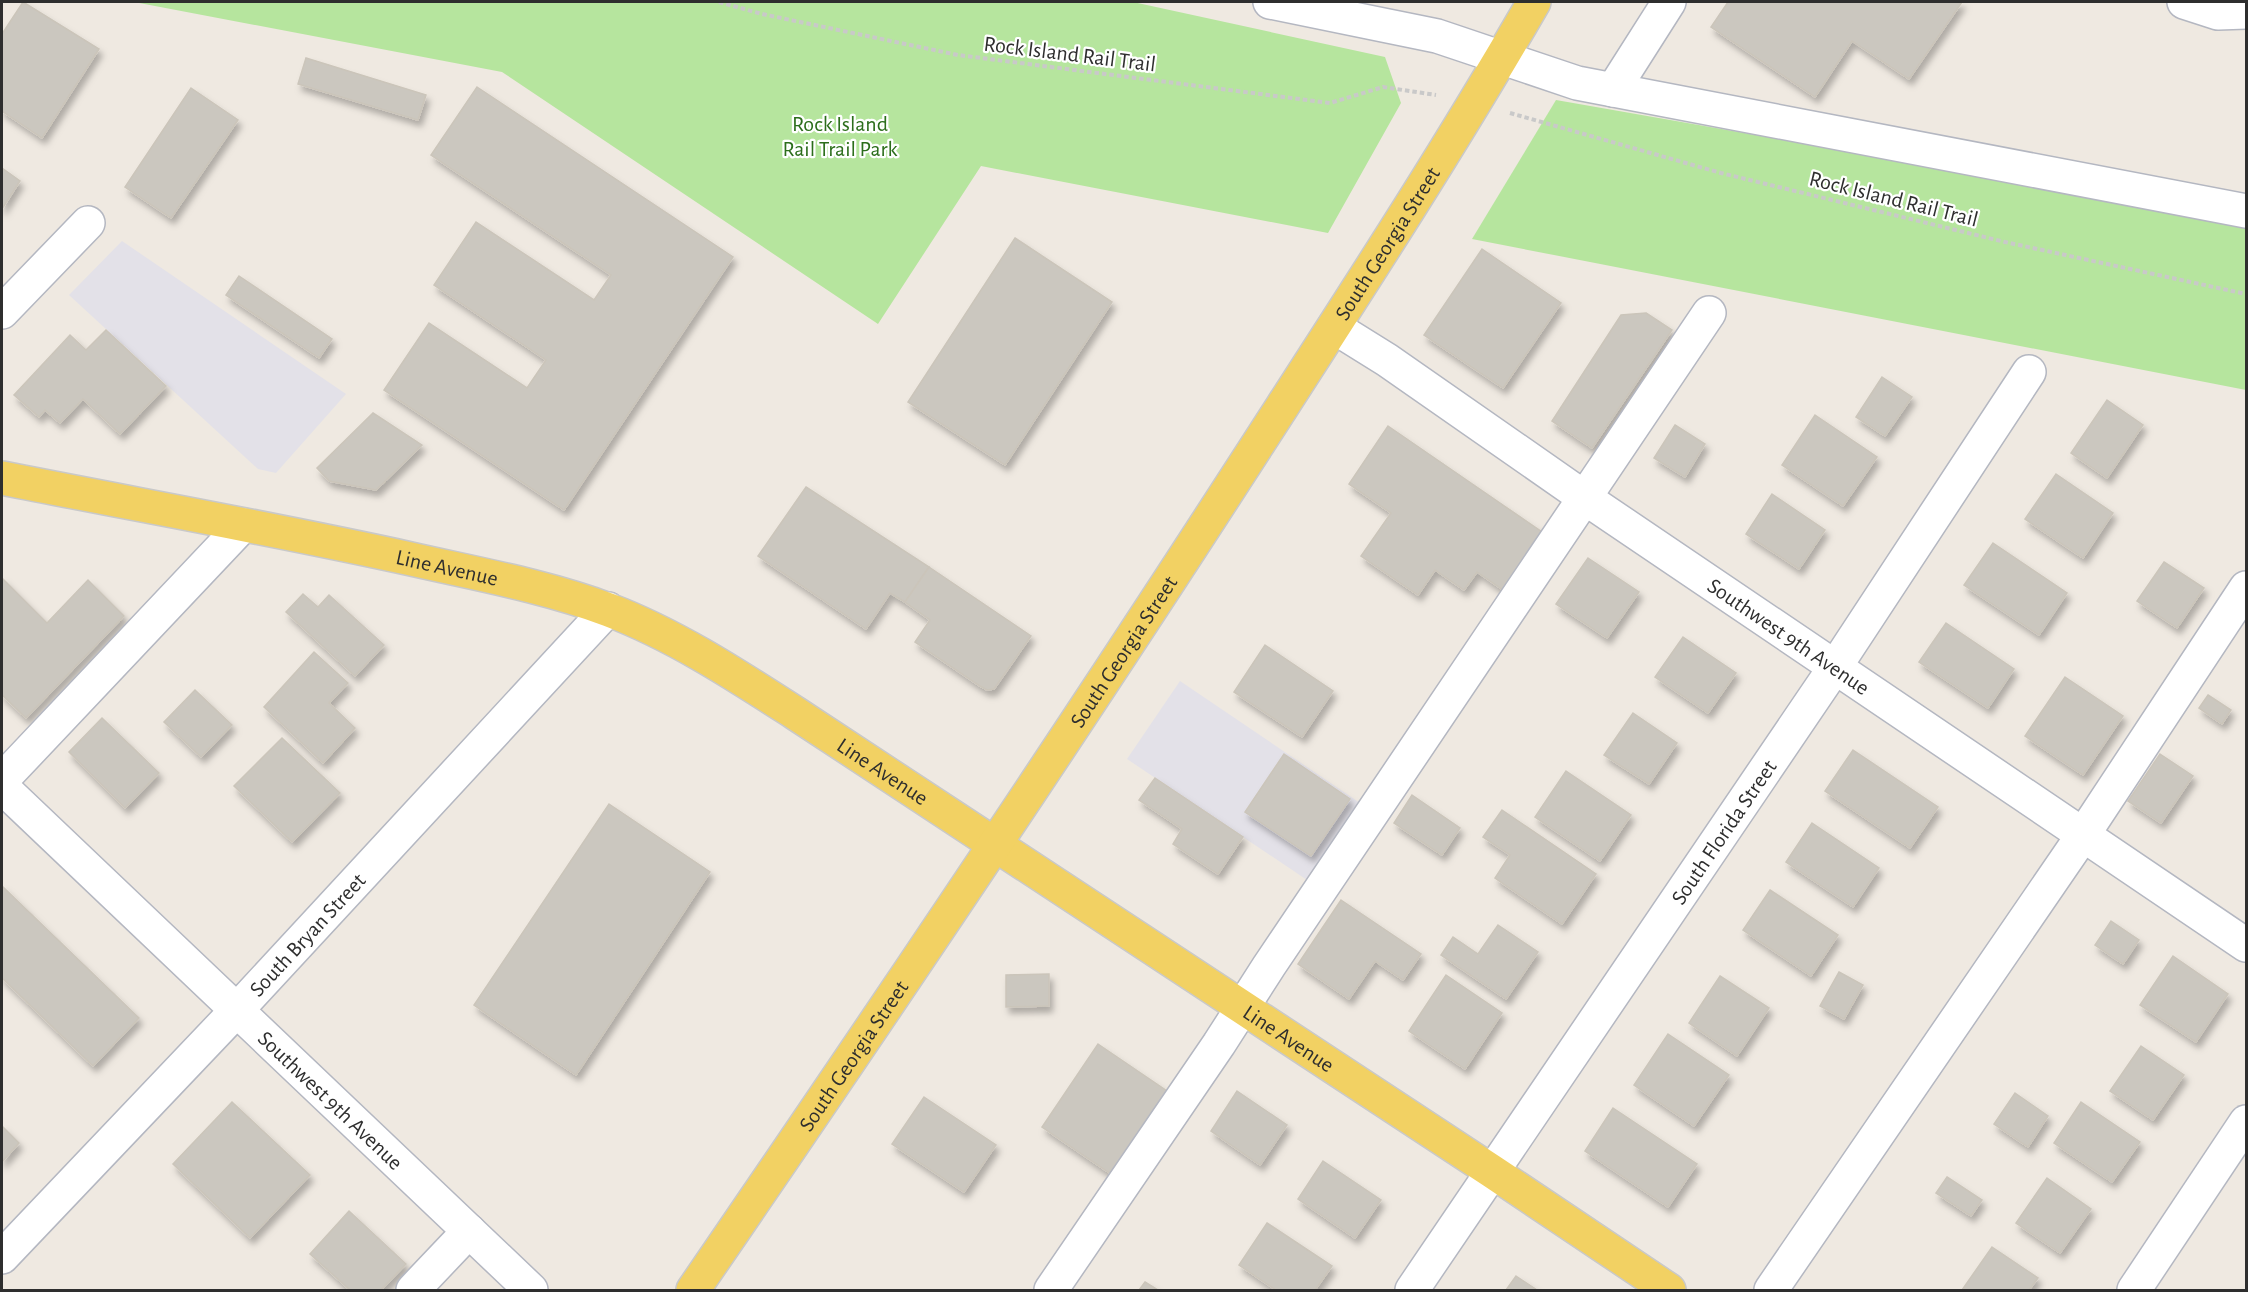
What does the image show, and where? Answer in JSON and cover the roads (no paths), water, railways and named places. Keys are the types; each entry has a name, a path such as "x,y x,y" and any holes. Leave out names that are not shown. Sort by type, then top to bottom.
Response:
{"main road":[{"name":"South Georgia Street","path":"693,1290 995,843 1190,549 1399,225 1534,2"},
{"name":"Line Avenue","path":"2,478 243,525 505,580 608,609 689,648 745,681 995,843 1669,1290"}],"street":[{"path":"1270,2 1437,36 1577,83 2247,211"},
{"path":"1613,90 1669,2"},
{"path":"2184,2 2218,13 2247,12"},
{"path":"2,312 88,223"},
{"path":"1051,1290 1709,313"},
{"name":"Southwest 9th Avenue","path":"1334,327 1386,360 2247,945"},
{"name":"South Florida Street","path":"1412,1290 1835,667 2029,372"},
{"path":"2,780 243,525"},
{"path":"1771,1290 2083,835 2247,588"},
{"name":"South Bryan Street","path":"2,1257 236,1011 608,609"},
{"name":"Southwest 9th Avenue","path":"2,787 531,1290"},
{"path":"2134,1290 2247,1122"},
{"path":"412,1290 469,1231"}],"park label":[{"name":"Rock Island Rail Trail Park","path":"840,136"}]}
